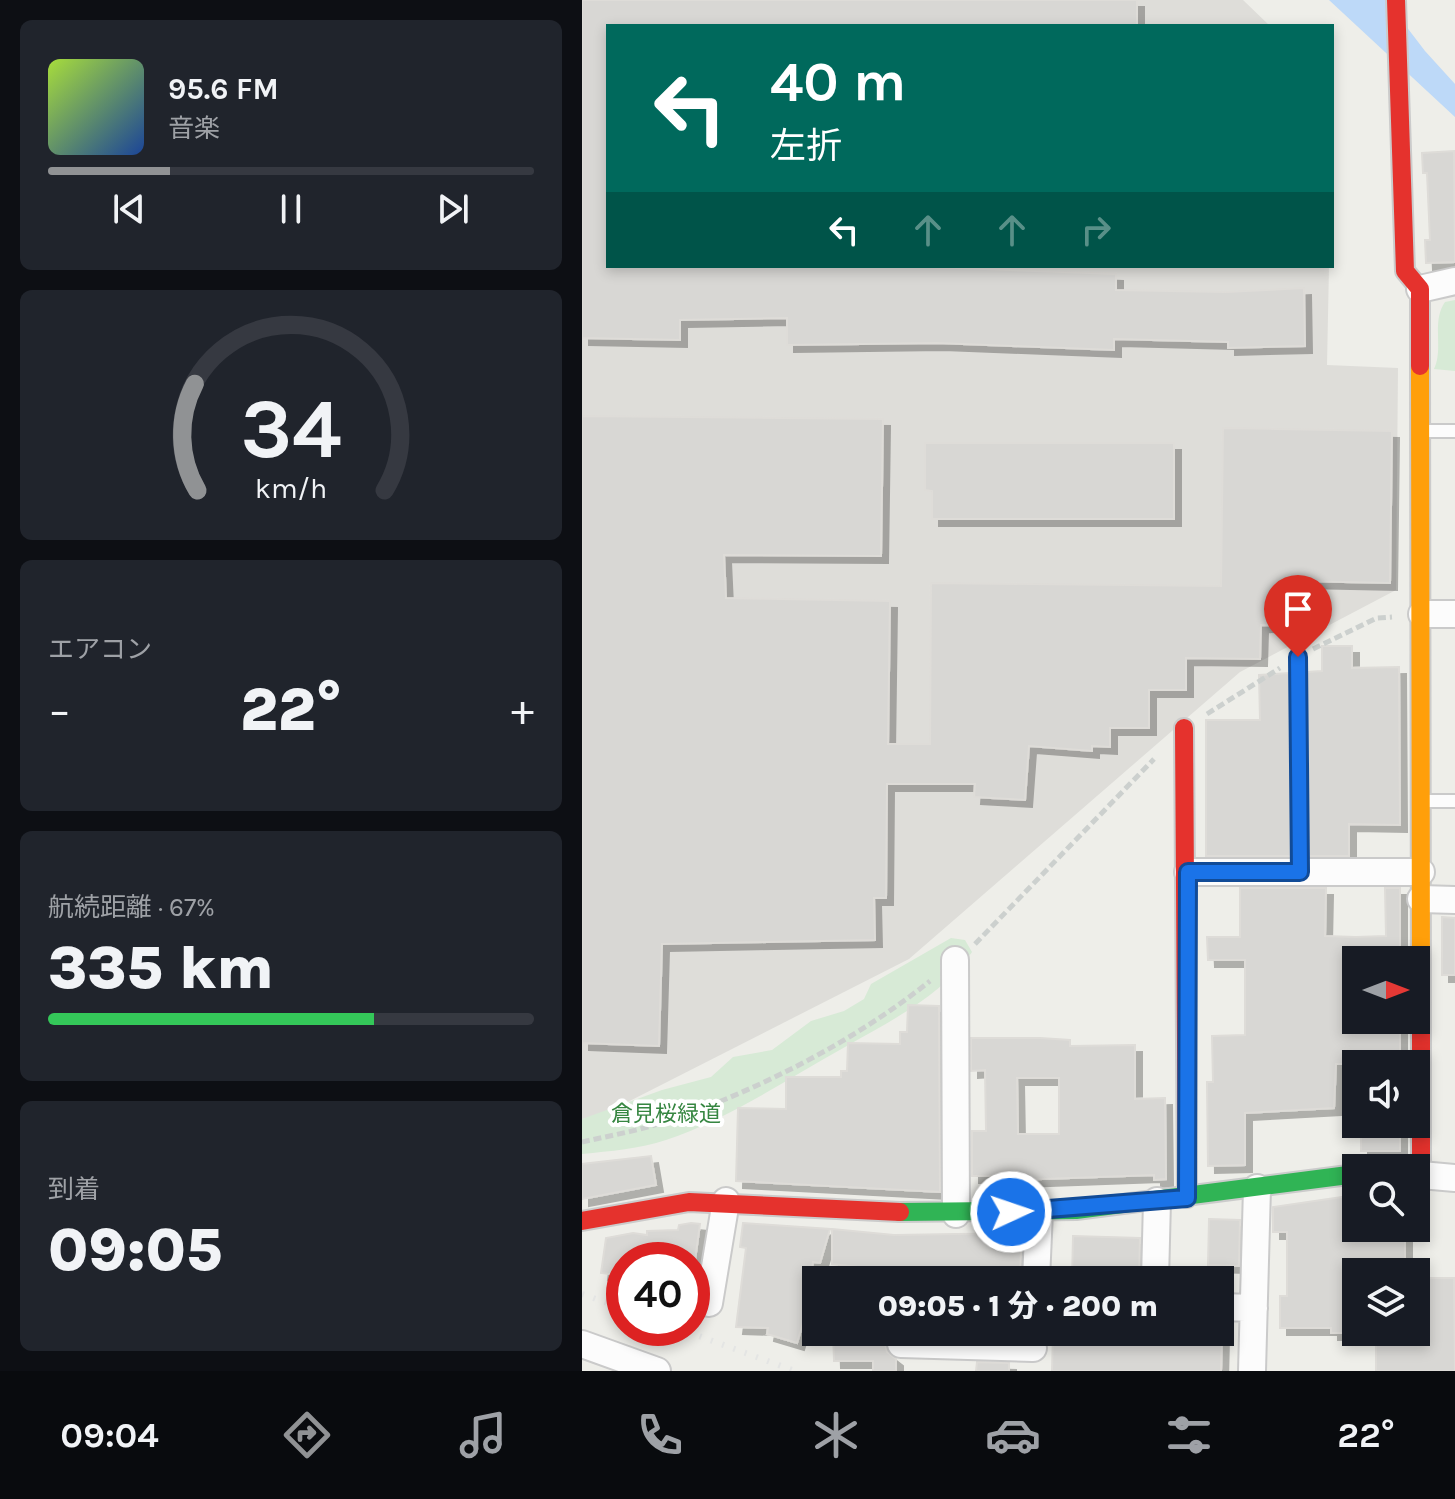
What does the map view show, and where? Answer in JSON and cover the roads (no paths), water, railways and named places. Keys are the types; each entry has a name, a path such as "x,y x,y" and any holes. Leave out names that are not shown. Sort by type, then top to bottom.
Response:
{"street":[{"path":"1396,0 1405,271 1420,289 1422,614 1418,1154"},
{"path":"1420,289 1455,281"},
{"path":"1422,614 1455,614"},
{"path":"1184,728 1188,872 1187,1198"},
{"path":"1188,872 1421,872"},
{"path":"1421,899 1455,900"},
{"path":"955,960 956,1214"},
{"path":"582,1221 689,1202 726,1201 956,1214 1039,1212 1187,1198 1342,1176"},
{"path":"1430,1176 1455,1178"},
{"path":"1252,1371 1257,1188"},
{"path":"710,1297 726,1201"},
{"path":"1155,1266 1157,1201"},
{"path":"1037,1266 1039,1212"},
{"path":"1234,1307 1254,1308"},
{"path":"582,1344 657,1371"},
{"path":"945,1346 1033,1350"}],"lane":[{"path":"1420,431 1455,431"},
{"path":"1298,657 1300,872"},
{"path":"1420,801 1455,801"}],"water":[{"path":"1329,0 1386,0 1455,84 1455,117"}],"railway":[{"path":"582,1294 606,1303"},
{"path":"710,1340 795,1371"}],"park label":[{"name":"倉見桜緑道","path":"666,1114"}]}
